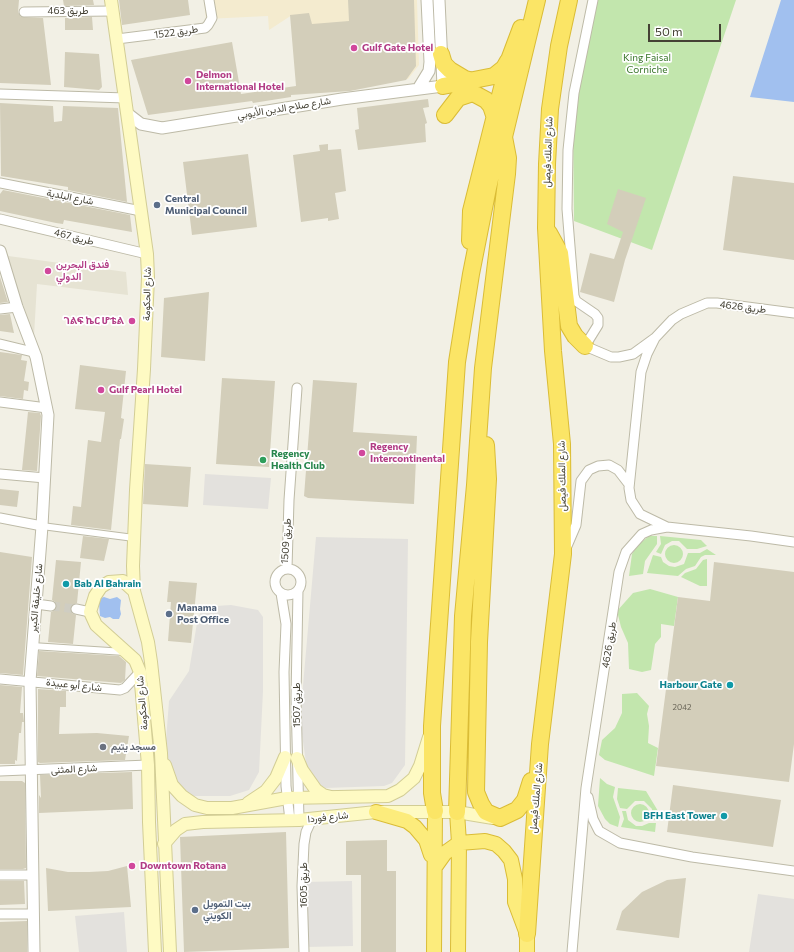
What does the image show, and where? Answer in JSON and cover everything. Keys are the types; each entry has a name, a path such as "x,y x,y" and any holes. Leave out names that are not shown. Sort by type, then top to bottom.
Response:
{"highway":[{"path":"471,274 469,234 471,211 509,60 532,0"},
{"path":"434,952 435,812 432,793 432,726 457,362 471,274 490,181 504,137 537,0"},
{"name":"شارع الملك فيصل","path":"527,952 540,744 563,554 562,444 553,351 546,228 550,109 559,46 569,0"},
{"path":"441,54 444,64 450,70 465,79 473,80"},
{"path":"443,86 500,73 509,60"},
{"path":"445,115 458,98 473,93 486,100 491,106 494,115"},
{"path":"458,952 459,843 457,812 463,616 475,485 483,368 507,174 508,158 504,137"},
{"path":"546,228 560,253 569,326 574,336 585,346"},
{"path":"483,368 488,479 479,642 476,792 486,812 500,818 517,810 524,800 531,784 540,744"},
{"path":"376,812 407,821 415,827 426,840 435,867"},
{"path":"435,867 445,853 459,843 473,840 496,844 511,860 515,879 515,902 527,934"}],"main road":[{"name":"شارع الحكومة","path":"112,6 147,254 148,277 144,368 134,538 134,590 152,662 161,753 164,844 172,949"},
{"path":"90,612 95,596 101,587 109,582 123,581 134,590"},
{"name":"شارع الحكومة","path":"90,612 92,619 99,628 135,660 140,672 148,765 155,952"},
{"name":"شارع فوردا","path":"161,753 172,785 182,796 195,805 206,808 232,808 292,798 388,796 400,790 414,778 420,766 432,726"},
{"path":"232,808 253,800 266,791 291,758 302,770 316,790 334,797"},
{"name":"شارع فوردا","path":"164,844 176,830 185,824 312,819 376,812 457,812 500,818"}],"street":[{"name":"طريق 1522","path":"117,39 205,28 211,22 212,18 209,0"},
{"path":"418,89 429,71 430,62 427,0"},
{"path":"439,0 443,86"},
{"name":"شارع الملك فيصل","path":"585,346 598,325 598,318 595,314 574,299 571,278 569,234 568,150 570,118 594,0"},
{"name":"طريق 463","path":"24,12 112,6"},
{"name":"شارع صلاح الدين الأيوبي","path":"128,114 140,124 155,128 162,128 342,99 443,86"},
{"path":"0,94 58,94 126,98"},
{"name":"شارع البلدية","path":"0,183 141,211"},
{"name":"طريق 467","path":"0,219 147,254"},
{"name":"شارع خليفة الكبير","path":"0,251 17,307 36,357 47,408 48,421 42,526 30,681 30,771 34,952"},
{"name":"طريق 4626","path":"585,346 611,357 633,354 655,338 672,320 681,314 707,304 717,303 794,314"},
{"path":"0,310 17,307"},
{"name":"طريق 4626","path":"655,338 641,372 628,483 631,500 636,510 645,518 667,527 794,542"},
{"path":"0,344 33,352"},
{"name":"طريق 1509","path":"286,569 288,513 297,388"},
{"path":"0,402 47,408"},
{"name":"طريق 4626","path":"563,554 576,525 581,481 589,470 598,466 609,465 618,470 628,483"},
{"path":"0,474 45,478"},
{"path":"0,518 42,526 134,538"},
{"name":"طريق 4626","path":"572,952 586,788 620,565 630,545 642,534 651,530 667,527"},
{"path":"286,569 293,570 299,574 301,582 298,590 288,595 281,593 276,587 275,580 278,573 286,569"},
{"name":"طريق 1507","path":"291,758 298,590"},
{"name":"طريق 1507","path":"281,593 286,624 284,672 294,820"},
{"path":"36,604 52,606"},
{"path":"76,609 90,612"},
{"path":"32,646 128,653"},
{"name":"شارع أبو عبيدة","path":"0,679 120,690 126,688 140,672"},
{"name":"شارع المثنى","path":"0,771 30,771 148,765"},
{"name":"طريق 4626","path":"586,788 592,819 599,831 620,843 692,857 794,871"},
{"name":"طريق 1605","path":"304,952 302,886 304,844 306,832 312,819"},
{"path":"0,876 32,875"},
{"path":"0,914 33,914"}],"shaded area":[{"name":"Gulf Gate Hotel","path":"204,0 417,0 419,65 408,79 299,94 292,15 269,30 268,16 206,19"},
{"path":"1,255 126,272 128,295 37,284 33,353"},
{"path":"205,474 271,478 268,509 203,505"},
{"path":"316,537 408,539 405,765 392,783 384,786 325,788 308,777 300,720"},
{"path":"231,605 258,610 263,617 263,691 259,772 249,790 230,796 193,796 177,785 164,767 169,701 189,671 197,623 202,607"},
{"path":"352,881 353,946 306,947 305,882"},
{"path":"758,894 794,899 794,952 749,952"},
{"path":"124,912 127,952 79,952 75,916"}],"green space":[{"name":"King Faisal Corniche","path":"598,0 736,0 652,250 574,221 573,129 585,47"},
{"path":"649,536 657,536 657,544 645,561 643,574 629,576 632,554 638,545"},
{"path":"660,536 701,540 707,546 697,549 687,549 679,541 672,541 665,545 661,554 656,552 661,544"},
{"path":"674,545 680,548 683,554 680,560 674,563 668,560 665,554 668,548"},
{"path":"707,549 716,555 705,555 701,557 695,566 686,569 678,576 647,573 653,555 661,557 663,562 669,566 675,567 684,564 688,553 700,553"},
{"path":"707,559 707,586 700,586 681,577 685,573 696,569 703,560"},
{"path":"650,589 678,597 674,626 661,624 661,637 655,644 651,670 642,672 629,669 628,643 621,627 617,611 633,593"},
{"path":"637,693 649,706 647,714 649,726 648,743 658,748 654,776 605,760 599,755 602,740 615,728 622,713 622,694"},
{"path":"600,778 607,784 615,787 613,797 620,817 618,827 610,824 605,819 598,806"},
{"path":"618,788 646,791 658,811 656,820 651,820 652,809 644,801 635,801 627,809 620,808 617,799"},
{"path":"640,804 646,807 649,813 646,819 640,822 634,819 631,813 634,807"},
{"path":"622,811 626,811 628,820 636,826 656,823 655,832 621,827 624,819"}],"water":[{"path":"781,0 794,0 794,102 750,97"},
{"path":"104,597 110,599 117,597 121,600 121,614 119,619 100,616 99,603 101,598"}],"building":[{"path":"0,0 19,0 18,12 21,17 43,18 51,85 0,83"},
{"path":"63,0 93,0 94,5 64,6"},
{"path":"119,0 188,0 190,15 122,25"},
{"path":"348,0 414,0 416,66 406,80 350,91 291,95 291,97 253,103 252,101 148,115 131,60 232,42 241,94 296,86 290,15 309,13 312,24 349,21"},
{"path":"92,17 93,30 65,30 65,18"},
{"path":"65,52 99,54 102,87 99,90 64,87"},
{"path":"428,99 429,107 423,108 427,123 425,124 426,142 358,150 355,130 359,129 357,108"},
{"path":"0,103 53,106 54,122 62,121 63,106 118,108 127,202 68,190 68,187 1,176"},
{"path":"328,144 328,150 341,149 346,191 335,193 339,219 328,221 328,218 301,222 293,155 320,151 319,145"},
{"path":"248,154 257,227 192,235 183,162"},
{"path":"733,176 794,183 794,260 723,250"},
{"path":"618,189 646,198 625,260 614,302 580,292 590,253 614,259 623,232 607,224"},
{"path":"3,190 130,215 132,232 64,220 63,224 56,223 0,211 0,194"},
{"path":"0,277 8,302 0,303"},
{"path":"209,292 205,361 161,357 164,298"},
{"path":"10,314 14,333 0,331 0,315"},
{"path":"0,352 22,355 21,360 27,361 24,381 29,382 28,391 24,390 23,399 0,396"},
{"path":"80,365 126,371 121,418 124,419 120,439 111,530 71,525 73,506 81,507 88,440 101,442 105,412 75,409"},
{"path":"222,378 275,381 269,467 216,464"},
{"name":"Regency Intercontinental","path":"313,380 357,383 353,432 417,436 414,504 308,498 304,496"},
{"path":"28,412 40,413 41,416 37,471 22,470"},
{"path":"145,464 191,467 188,507 143,504"},
{"path":"0,489 19,491 17,507 0,505"},
{"path":"83,536 109,539 104,561 80,558"},
{"path":"0,552 32,557 23,675 0,673"},
{"name":"Bab Al Bahrain","path":"56,560 81,562 77,603 72,605 70,608 72,613 76,615 73,644 48,642 51,612 55,610 57,606 52,600"},
{"name":"Harbour Gate","path":"714,562 794,572 794,744 789,782 656,766 678,597 710,601"},
{"path":"169,581 197,583 191,643 168,641 171,602 167,602"},
{"path":"39,651 119,656 126,662 125,680 121,683 37,676"},
{"path":"0,685 22,687 20,713 23,713 24,722 22,722 21,733 19,733 17,761 15,760 15,764 0,764"},
{"path":"38,689 66,691 66,707 60,707 59,734 97,733 129,736 125,760 38,762"},
{"path":"132,772 133,809 39,813 39,795 41,798 40,775"},
{"path":"0,781 22,781 25,783 26,868 23,869 0,869"},
{"name":"BFH East Tower","path":"673,785 781,800 773,847 667,832"},
{"path":"286,832 289,948 184,952 180,837"},
{"path":"387,840 387,871 396,871 396,952 361,952 361,875 346,875 346,841"},
{"path":"127,866 131,907 48,911 46,868 68,872 89,872 108,871"},
{"path":"686,878 679,938 616,930 622,911 642,892 667,880"},
{"path":"0,881 24,881 25,904 0,905"},
{"path":"27,921 27,952 0,952 0,922"}],"tunnel":[{"path":"51,606 76,609"}],"place":[{"name":"Gulf Gate Hotel","path":"354,48"},
{"name":"Delmon International Hotel","path":"188,81"},
{"name":"Central Municipal Council","path":"157,205"},
{"name":"فندق البحرين الدولي","path":"48,271"},
{"name":"ገልፍ ኬር ሆቴል","path":"132,321"},
{"name":"Gulf Pearl Hotel","path":"101,390"},
{"name":"Regency Intercontinental","path":"362,453"},
{"name":"Regency Health Club","path":"263,460"},
{"name":"Bab Al Bahrain","path":"66,584"},
{"name":"Manama Post Office","path":"169,614"},
{"name":"Harbour Gate","path":"730,685"},
{"name":"مسجد يتيم","path":"103,747"},
{"name":"BFH East Tower","path":"724,816"},
{"name":"Downtown Rotana","path":"132,866"},
{"name":"بيت التمويل الكويتي","path":"195,910"}]}
